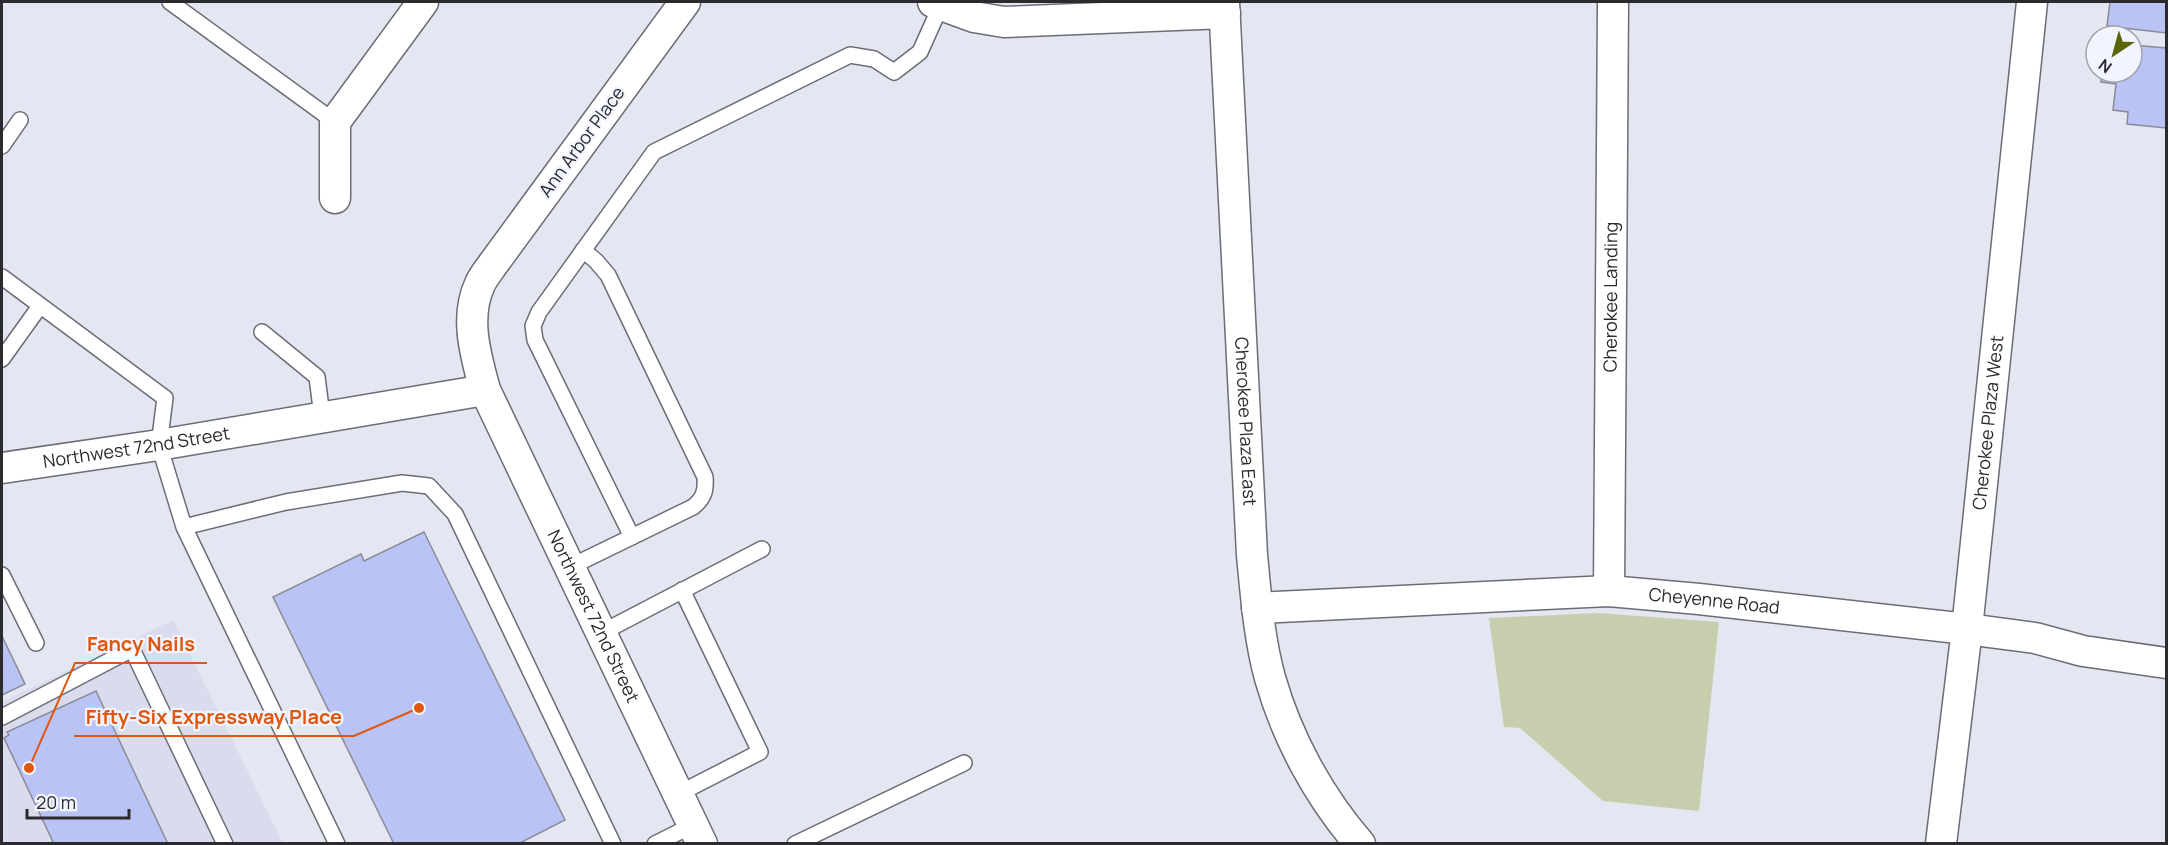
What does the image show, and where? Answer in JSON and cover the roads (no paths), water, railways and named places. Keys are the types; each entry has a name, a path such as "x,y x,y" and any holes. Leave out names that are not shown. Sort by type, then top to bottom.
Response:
{"street":[{"path":"335,198 335,122 423,2"},
{"name":"Ann Arbor Place","path":"480,284 685,2"},
{"name":"Cherokee Landing","path":"1609,591 1613,2"},
{"name":"Cherokee Plaza West","path":"1941,843 1945,828 1967,629 2032,2"},
{"path":"937,3 974,17 1004,22 1224,7"},
{"name":"Cherokee Plaza East","path":"1224,7 1252,555 1257,608 1270,678 1291,735 1342,837"},
{"name":"Northwest 72nd Street","path":"480,284 473,318 474,348 485,390 698,834"},
{"name":"Northwest 72nd Street","path":"2,468 159,445 485,390"},
{"name":"Cheyenne Road","path":"1257,608 1609,591 1711,600 1967,629 2035,638 2084,651 2166,663"}],"lane":[{"path":"170,2 335,122"},
{"path":"632,537 535,340 533,326 539,312 654,152 850,56 874,59 894,72 920,52 937,3"},
{"path":"2,146 20,120"},
{"path":"570,567 693,507 702,500 706,489 705,477 608,275 583,250"},
{"path":"2,277 165,398 159,445 184,527 337,843"},
{"path":"2,359 40,306"},
{"path":"262,332 316,377 322,416"},
{"path":"184,527 286,502 402,483 429,486 455,514 614,843"},
{"path":"601,633 762,549"},
{"path":"2,576 36,643"},
{"path":"678,794 760,752 682,590"},
{"path":"2,717 132,649 225,843"},
{"path":"795,843 964,764"},
{"path":"656,843 698,834"}],"place":[{"name":"Fifty-Six Expressway Place","path":"419,708"},
{"name":"Fancy Nails","path":"29,768"}]}
